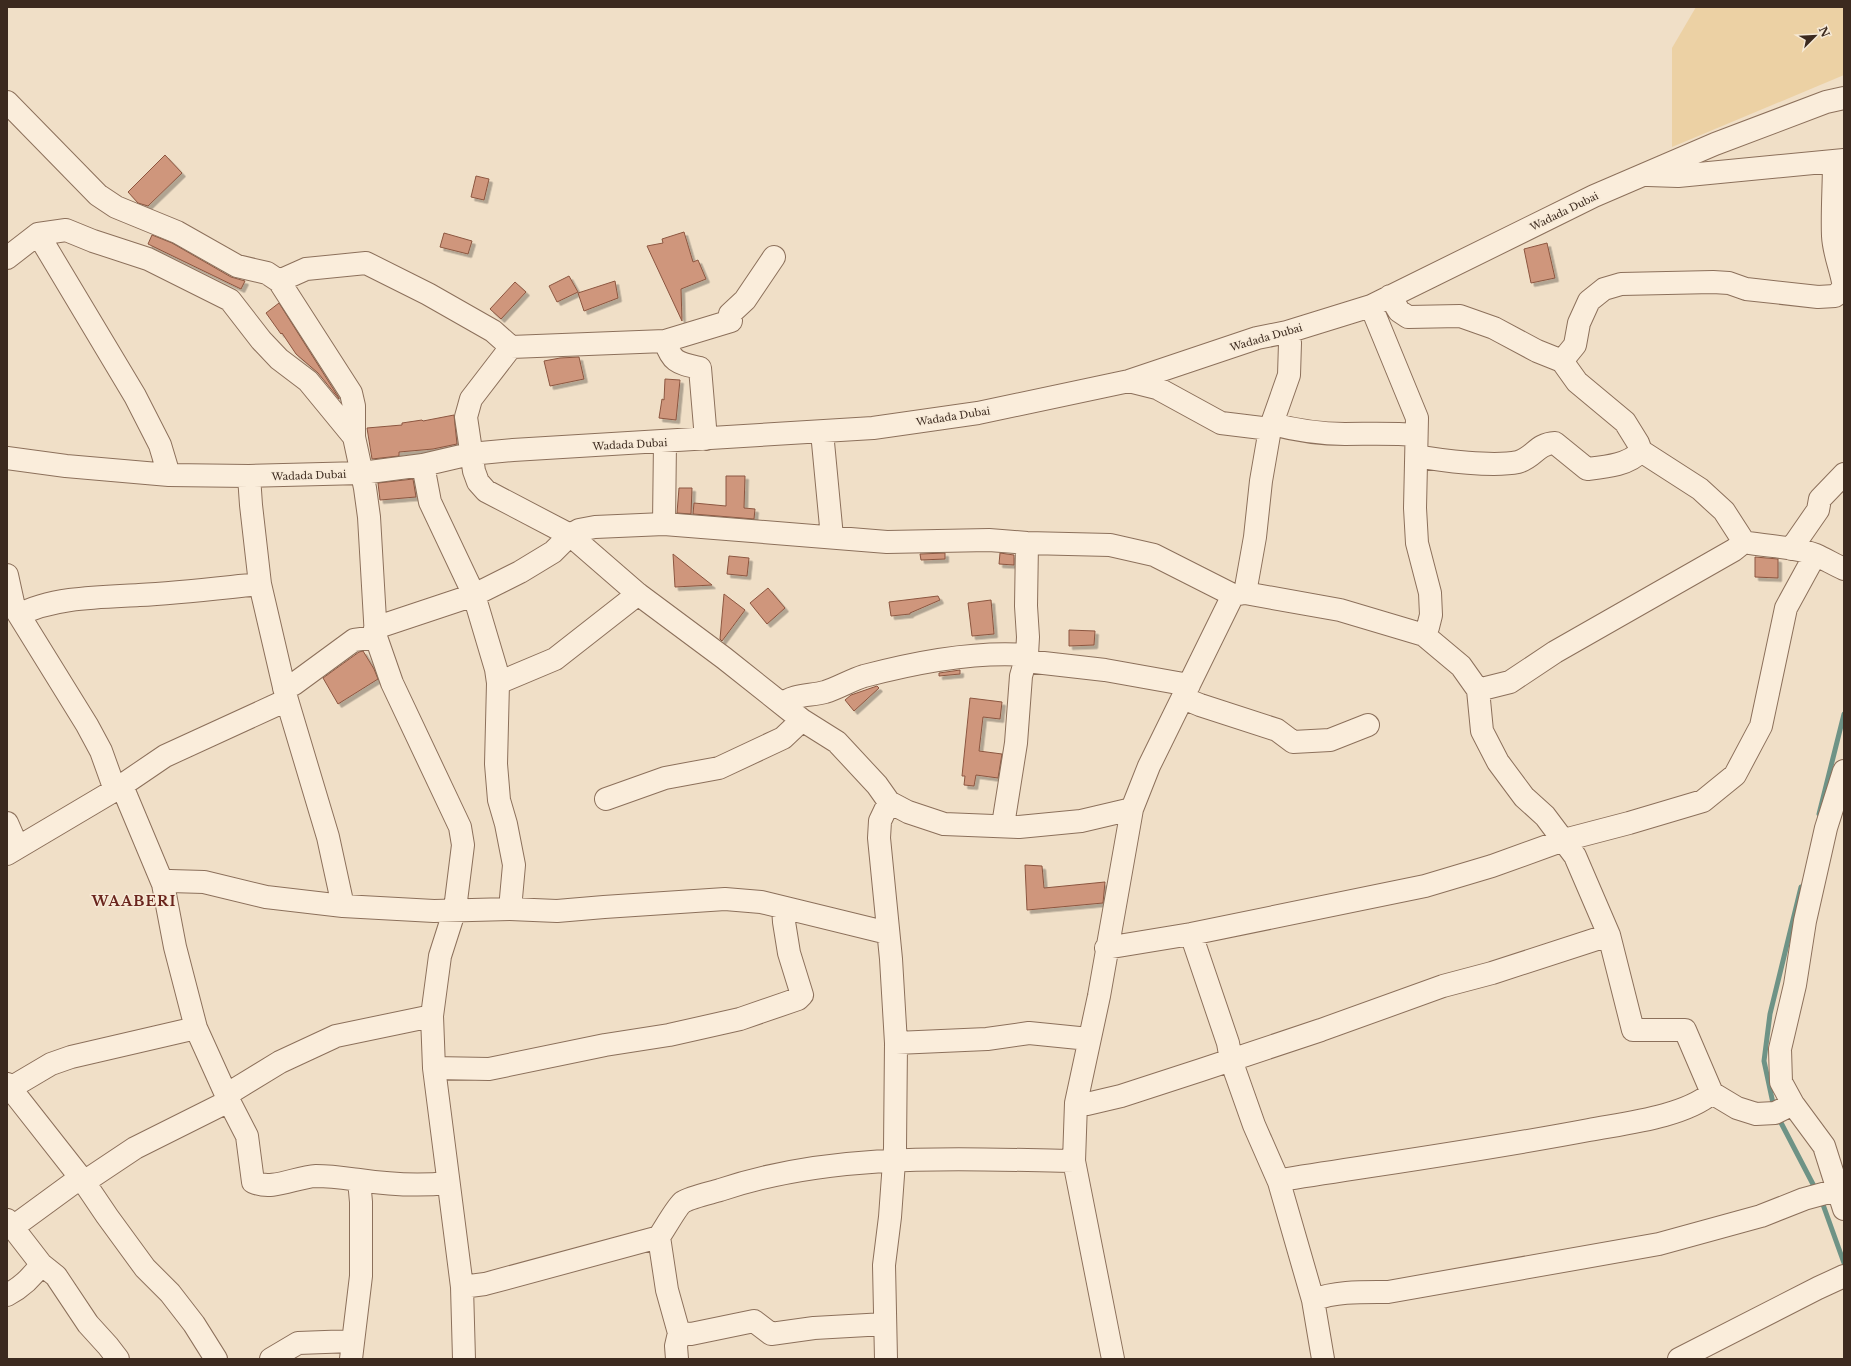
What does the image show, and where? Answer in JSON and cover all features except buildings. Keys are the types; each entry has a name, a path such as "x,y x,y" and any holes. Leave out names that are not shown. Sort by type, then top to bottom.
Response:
{"street":[{"name":"Wadada Dubai","path":"7,458 66,466 169,475 249,476 362,473 423,465 470,454 513,450 665,442 873,428 978,413 1129,381 1257,338 1287,332 1381,301 1594,196 1643,174 1715,144 1826,102 1844,98"},
{"path":"7,102 98,194 116,207 177,232 236,266 267,273 279,281 351,393 354,406 354,437 369,516 375,633 392,683 460,827 463,845 455,909 440,956 432,1016 434,1068 462,1287 464,1359"},
{"path":"1562,360 1575,345 1579,323 1589,301 1604,289 1621,284 1713,282 1728,283 1746,289 1818,297 1835,296 1844,288 1842,276 1836,260 1833,236 1839,161 1678,176 1643,174"},
{"path":"7,258 38,234 66,230 92,241 148,259 230,300 261,340 279,359 308,382 354,437"},
{"path":"38,234 135,396 160,445 169,475"},
{"path":"279,281 306,269 366,263 428,294 493,331 511,347 665,341 731,321 730,314 745,300 774,257"},
{"path":"1381,301 1408,317 1460,316 1494,328 1537,351 1562,360 1577,382 1625,422 1638,442 1641,451 1700,489 1724,511 1744,542 1762,546 1791,549 1815,555 1844,569"},
{"path":"1381,301 1417,418 1414,508 1417,542 1430,593 1431,615 1424,635"},
{"path":"1113,1359 1074,1161 1076,1102 1099,996 1106,948 1132,809 1149,766 1186,691 1239,594 1255,537 1261,481 1271,427 1289,375 1290,343 1287,332"},
{"path":"665,341 670,355 676,361 700,368 706,439"},
{"path":"511,347 471,399 466,417 470,454 478,482 486,491 570,534 638,594 724,658 802,720 837,742 877,785 888,802 908,812 944,824 1003,825 1019,827 1081,821 1132,809"},
{"path":"1129,381 1157,388 1221,423 1344,434 1384,432 1417,445 1432,459 1502,464 1527,459 1544,444 1555,443 1569,456 1587,469 1623,463 1636,457 1641,451"},
{"path":"822,432 832,537"},
{"path":"664,524 665,442"},
{"path":"423,465 430,502 474,595 489,642 498,683 496,727 498,779 500,800 514,865 510,909"},
{"path":"1791,549 1818,510 1820,499 1844,474"},
{"path":"249,476 251,512 260,584 286,694 328,837 343,906"},
{"path":"7,823 12,850 118,788 165,756 286,694 294,684 354,640 474,595 520,572 553,552 570,534 579,530 595,527 664,524 887,542 989,540 1027,543 1110,545 1154,555 1239,594 1340,610 1424,635 1461,666 1478,690 1482,731 1498,762 1524,797 1545,816 1575,856 1609,935 1633,1030 1685,1030 1712,1093 1736,1108 1756,1114 1775,1113 1793,1104"},
{"path":"1478,690 1510,682 1555,652 1734,550 1744,542"},
{"path":"1003,825 1016,743 1021,676 1027,658 1027,543"},
{"path":"1106,948 1191,934 1425,886 1492,866 1564,840 1703,801 1735,775 1761,726 1786,608 1815,555"},
{"path":"7,575 14,607 101,751 163,884 175,947 196,1028 227,1098 247,1136 253,1182 261,1186 280,1184 314,1176 339,1176 359,1180 432,1184 448,1183"},
{"path":"19,615 49,604 101,596 138,595 260,584"},
{"path":"498,683 555,659 638,594"},
{"path":"782,704 790,698 823,692 863,677 929,661 988,655 1027,658 1105,670 1186,691 1200,705 1277,730 1293,742 1330,740 1368,725"},
{"path":"606,799 666,778 719,768 783,738 802,720"},
{"path":"1313,1300 1320,1297 1351,1292 1394,1291 1659,1244 1761,1216 1804,1199 1841,1200 1824,1146 1793,1104 1781,1082 1780,1049 1795,985 1805,921 1826,828 1844,771"},
{"path":"886,1359 884,1265 890,1217 894,1160 896,1043 892,959 879,838 880,822 888,802"},
{"path":"163,884 170,881 204,882 266,897 343,906 434,911 455,909 557,911 604,906 725,899 761,902 888,933"},
{"path":"434,1068 489,1069 605,1045 669,1035 740,1019 798,1000 802,995 789,952 784,922 784,908"},
{"path":"1191,934 1228,1043 1231,1060 1254,1125 1279,1182 1313,1300 1323,1359"},
{"path":"1076,1102 1086,1104 1121,1096 1231,1060 1443,986 1492,973 1609,935"},
{"path":"118,1359 88,1324 56,1276 42,1264 10,1224 134,1148 227,1098 280,1062 336,1036 432,1016"},
{"path":"196,1028 70,1057 51,1064 8,1087 82,1180 145,1268 170,1293 194,1324 216,1359"},
{"path":"896,1043 987,1039 1029,1033 1089,1039"},
{"path":"1279,1182 1287,1179 1536,1140 1659,1116 1702,1102 1712,1093"},
{"path":"462,1287 485,1284 659,1237 682,1202 738,1184 779,1174 823,1167 894,1160 1074,1161"},
{"path":"271,1359 298,1344 351,1350 361,1276 361,1202 359,1180"},
{"path":"659,1237 667,1290 679,1333 676,1346 677,1359"},
{"path":"7,1294 22,1286 34,1275 42,1264"},
{"path":"1679,1359 1844,1276"},
{"path":"679,1333 691,1334 754,1321 771,1334 814,1328 885,1324"}],"sand":[{"path":"1696,7 1844,7 1844,75 1672,147 1672,48"}],"waterway":[{"path":"1819,814 1844,714"},
{"path":"1774,1108 1764,1061 1770,1014 1801,887"},
{"path":"1778,1117 1816,1190"},
{"path":"1821,1199 1844,1263"}],"district":[{"name":"WAABERI","path":"134,901"}]}
